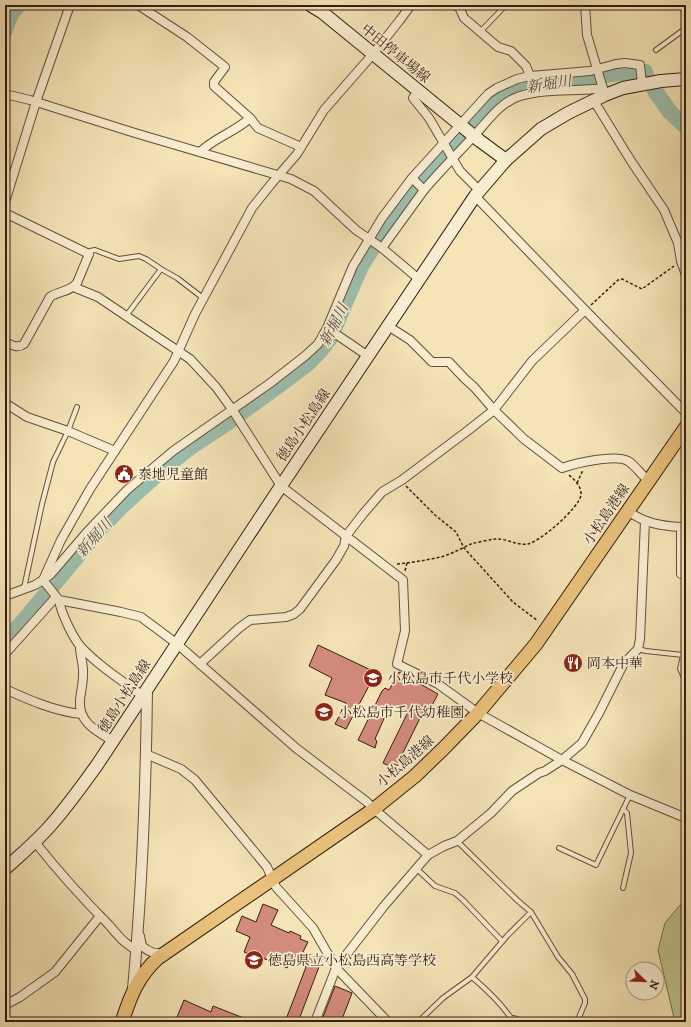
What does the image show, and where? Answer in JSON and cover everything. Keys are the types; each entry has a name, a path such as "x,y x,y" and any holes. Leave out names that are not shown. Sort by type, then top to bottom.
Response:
{"main road":[{"name":"中田停車場線","path":"310,5 323,13 473,135"},
{"name":"徳島小松島線","path":"5,869 35,842 77,793 388,326 478,194 506,160 541,129 568,113 594,101 603,89 623,88 641,76 661,81 686,80"},
{"path":"473,135 506,160"},
{"name":"小松島港線","path":"122,1022 133,989 147,968 165,953 374,809 414,776 478,713 536,644 686,427"}],"street":[{"path":"5,202 36,102 70,5"},
{"path":"138,5 187,37 225,67 214,82 214,86 250,118 258,128 301,148"},
{"path":"44,582 61,540 90,488 168,371 204,298 252,208 301,148 324,110 373,54 411,5"},
{"path":"456,5 460,9 464,18 480,32 498,47 511,51 526,66 530,76"},
{"path":"381,247 423,189 451,157 494,113 505,104 518,96 533,93 603,89 588,35 585,5"},
{"path":"5,596 44,582 87,532 127,490 173,451 269,384 318,344 328,329 353,266 370,240 413,180 488,94 517,79 530,76 598,71 616,64 625,63 640,65 641,76"},
{"path":"419,90 412,98 429,118 460,171 478,194 585,310 686,413"},
{"path":"5,94 292,179 314,191 356,230 381,247 420,280"},
{"path":"594,101 631,162 664,210 678,243 681,261 686,275"},
{"path":"200,152 207,145 242,125 250,118"},
{"path":"413,180 423,189"},
{"path":"5,213 88,254 77,283 74,286 50,297 24,344 21,347 16,347 5,342"},
{"path":"74,286 98,297 190,359 216,387 233,410 281,486 403,580 405,631 397,664 438,684 478,713 562,760 630,795 686,818"},
{"path":"200,664 239,628 250,620 286,617 294,614 300,609 336,560 344,546 346,536 362,514 382,492 402,480 494,410 532,361 585,310"},
{"path":"388,326 410,340 432,362 449,362 494,410 524,439 562,468 576,463 598,459 626,460 633,464 640,474 648,480"},
{"path":"328,329 368,356"},
{"path":"5,403 27,417 68,431 115,451"},
{"path":"628,510 645,521 662,526 681,527 681,574"},
{"path":"316,1022 336,968 384,906 428,856 444,846 456,841 491,813 512,791 562,760 582,743 624,664 638,649 640,639 645,521"},
{"path":"44,582 56,597 64,617 80,647 97,662 145,692 146,754 139,929 133,989"},
{"path":"56,597 141,617 176,643 296,748 367,802 428,856"},
{"path":"5,654 56,597"},
{"path":"80,647 83,673 80,701 81,714 85,720 99,733 113,740"},
{"path":"5,689 42,705 70,713 81,714"},
{"path":"146,754 181,770 195,780 268,867 276,887 313,928 336,968 388,1022"},
{"path":"35,842 60,873 100,916 130,946 136,950"},
{"path":"5,1006 20,998 56,972 100,916"},
{"path":"139,929 142,946 155,954 165,953"}],"lane":[{"path":"480,32 506,5"},
{"path":"656,50 686,28"},
{"path":"88,254 90,251 95,250 119,259 140,256 177,278 204,298"},
{"path":"126,316 161,269"},
{"path":"24,589 42,504 54,462 77,408"},
{"path":"638,649 683,655 680,669 686,682"},
{"path":"559,848 596,865 630,795"},
{"path":"623,809 627,813 631,853 623,888"},
{"path":"456,841 531,912 558,957 572,974 585,999 585,1003 577,1022"},
{"path":"418,869 435,886 455,894 463,900 502,941"},
{"path":"418,1022 443,998 472,977 502,941 531,912"},
{"path":"472,977 484,987 511,1018 524,1022"},
{"path":"506,1022 511,1018"}],"path":[{"path":"585,310 618,280 622,279 642,289 681,261"},
{"path":"577,483 587,462"},
{"path":"407,563 441,557 472,544 497,539 502,539 512,543 527,544 534,542 567,517 581,496 581,490 577,483 562,468"},
{"path":"402,480 405,485 435,515 456,532 464,548 513,602 547,628"}],"green space":[{"path":"686,898 686,1022 675,1022 665,980 665,961 661,961 658,950 665,923"}],"building":[{"path":"318,645 373,671 368,683 370,684 346,729 335,724 346,703 325,695 332,678 309,666"},
{"path":"399,672 438,694 429,711 425,708 395,769 383,763 408,712 390,705 375,739 377,741 375,748 358,740 382,691 385,688 389,690"},
{"path":"263,904 278,910 271,925 289,933 290,931 301,936 300,939 308,942 303,952 322,959 298,1022 285,1022 306,967 290,960 287,968 244,952 250,937 236,931 242,916 256,922"},
{"path":"335,986 352,993 341,1022 321,1022"},
{"path":"184,1000 211,1012 213,1006 254,1022 175,1022"}],"waterway":[{"path":"5,30 10,16 19,5"},
{"name":"新堀川","path":"5,641 100,529 121,507 164,468 192,446 267,394 306,365 320,351 330,338 361,266 400,206 433,166 494,102 510,91 532,85 590,79 611,74 645,72 646,75"},
{"name":"新堀川","path":"655,91 670,112 686,127"}],"place":[{"name":"泰地児童館","path":"124,474"},
{"name":"岡本中華","path":"573,663"},
{"name":"小松島市千代小学校","path":"373,678"},
{"name":"小松島市千代幼稚園","path":"324,712"},
{"name":"徳島県立小松島西高等学校","path":"254,960"}]}
